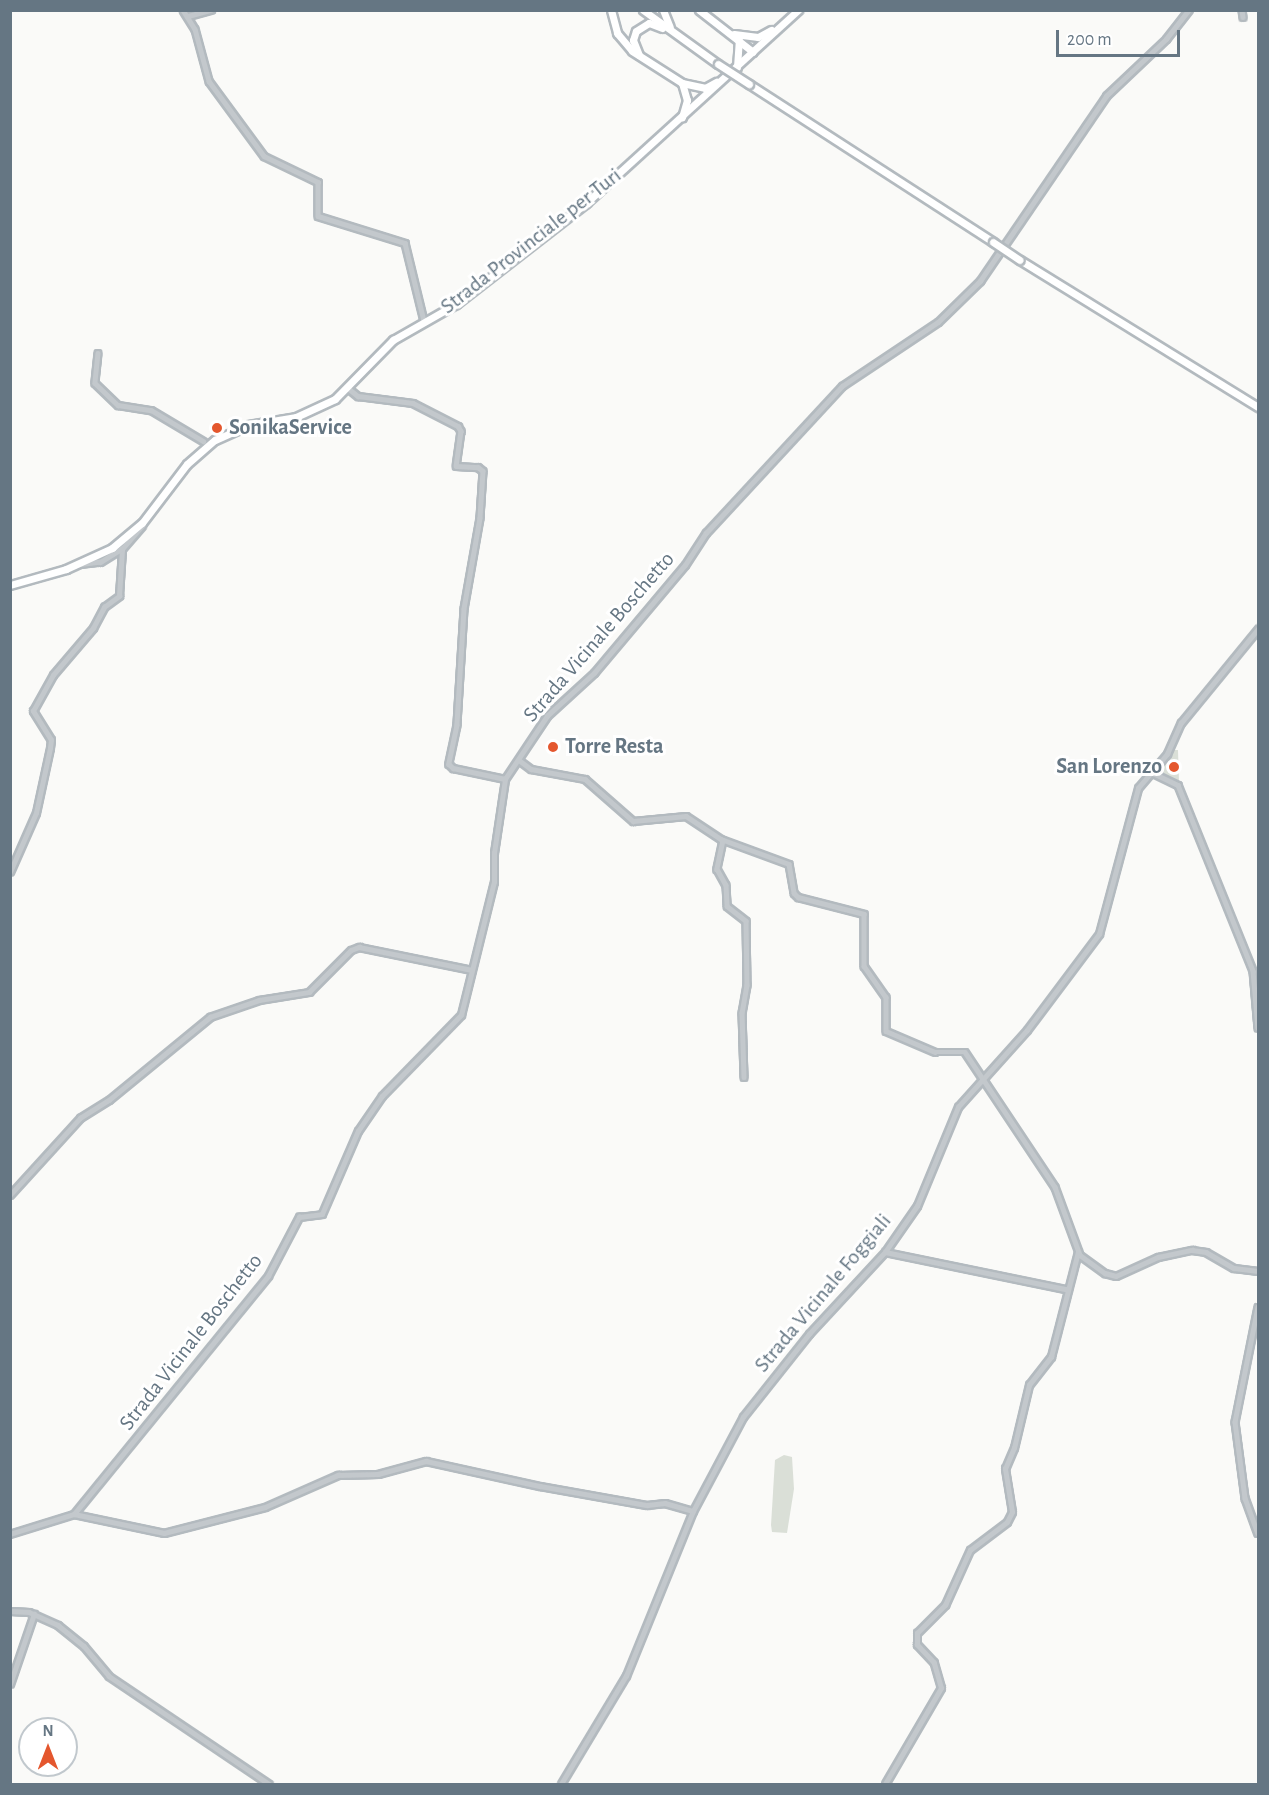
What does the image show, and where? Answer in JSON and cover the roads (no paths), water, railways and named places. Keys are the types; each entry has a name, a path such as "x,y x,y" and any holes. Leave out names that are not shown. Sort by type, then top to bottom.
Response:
{"main road":[{"path":"611,10 617,33 641,57 686,86 701,100"},
{"path":"643,10 718,64 1020,260 1258,407"},
{"path":"663,10 664,20 687,42"},
{"path":"699,10 739,37 753,52"},
{"name":"Strada Provinciale per Turi","path":"10,585 77,565 112,548 142,523 188,464 215,440 248,425 306,413 335,399 348,388 376,354 424,321 456,304 550,232 680,121 798,10"},
{"path":"739,37 767,33 786,20"},
{"path":"641,57 633,40 642,25 656,25 687,42"},
{"path":"686,86 710,86 735,69 739,37"},
{"path":"680,121 686,107 686,86"}],"street":[{"path":"183,10 188,16 209,81 264,156 318,182 318,216 405,243 424,321"},
{"path":"188,16 211,10"},
{"name":"Strada Vicinale Boschetto","path":"74,1514 268,1276 299,1217 321,1214 358,1131 382,1096 461,1015 494,882 506,779 547,716 622,642 718,520 852,376 914,340 966,296 990,269 1106,96 1167,39 1189,10"},
{"path":"1242,10 1243,17"},
{"path":"98,353 95,383 118,405 151,410 203,441"},
{"path":"348,388 358,396 413,403 458,426 461,431 456,466 478,467 483,471 480,518 464,609 457,725 449,764 453,768 506,779"},
{"path":"77,565 101,562 122,549 142,523"},
{"path":"10,872 36,813 50,748 51,740 33,711 60,665 93,628 106,604 119,596 122,549"},
{"name":"Strada Vicinale Foggiali","path":"561,1785 626,1676 693,1511 743,1417 809,1334 885,1252 917,1206 958,1107 1027,1030 1099,934 1135,794 1167,754 1181,723 1258,629"},
{"path":"519,760 531,769 585,779 606,793 629,819 686,816 723,840 789,864 794,893 798,897 864,914 864,966 886,997 886,1031 935,1052 962,1051 983,1077 1055,1187 1078,1252 1111,1276 1184,1250 1206,1252 1234,1268 1258,1271"},
{"path":"1151,772 1178,785 1253,972 1258,1028"},
{"path":"723,840 717,869 726,885 727,906 742,914 746,921 747,985 742,1013 744,1077"},
{"path":"10,1195 80,1118 109,1100 210,1017 259,1000 309,992 351,950 359,947 472,970"},
{"path":"885,1252 1066,1289"},
{"path":"885,1785 942,1688 934,1663 917,1645 917,1633 945,1605 970,1550 1007,1522 1012,1512 1005,1469 1014,1448 1029,1385 1051,1357 1066,1289 1078,1252"},
{"path":"1258,1307 1235,1422 1245,1498 1258,1533"},
{"path":"10,1534 74,1514 164,1533 265,1508 338,1475 378,1474 426,1461 540,1486 647,1505 666,1503 693,1511"},
{"path":"10,1601 12,1610 34,1614 58,1625 84,1646 109,1676 269,1785"},
{"path":"10,1684 34,1614"}],"place":[{"name":"SonikaService","path":"217,428"},
{"name":"Torre Resta","path":"553,747"},
{"name":"San Lorenzo","path":"1174,767"}]}
